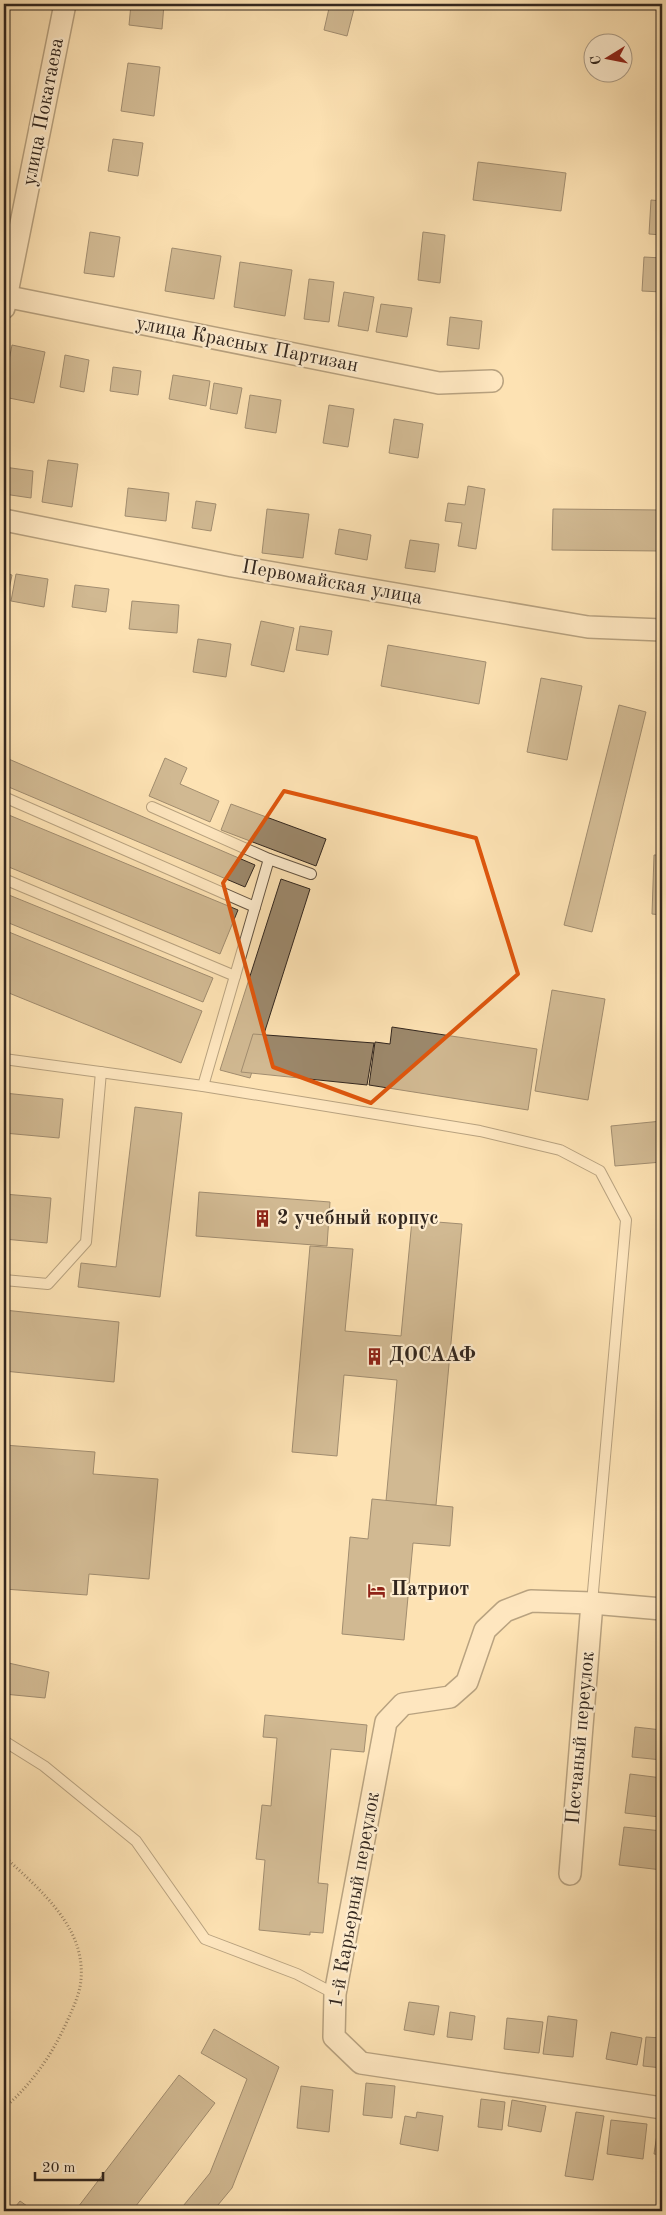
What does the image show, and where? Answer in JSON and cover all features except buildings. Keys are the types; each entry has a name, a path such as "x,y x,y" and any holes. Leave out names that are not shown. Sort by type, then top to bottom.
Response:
{"street":[{"name":"улица Покатаева","path":"5,300 65,4"},
{"name":"улица Красных Партизан","path":"5,300 439,383 492,381"},
{"name":"Первомайская улица","path":"4,520 232,566 588,627 662,630"},
{"name":"1-й Карьерный переулок","path":"592,1603 531,1601 505,1611 486,1630 467,1682 450,1697 403,1704 386,1722 335,1994 334,2038 362,2062 662,2108"},
{"path":"592,1603 662,1609"},
{"name":"Песчаный переулок","path":"570,1874 592,1603"}],"lane":[{"path":"4,798 255,907"},
{"path":"152,807 269,859 311,874"},
{"path":"203,1086 269,859"},
{"path":"4,879 236,976"},
{"path":"4,1058 203,1086 480,1131 560,1150 600,1171 626,1220 592,1603"},
{"path":"4,1280 48,1284 86,1242 101,1072"},
{"path":"4,1741 44,1766 136,1841 205,1939 297,1974 335,1994"}],"path":[{"path":"4,1856 44,1893 67,1923 78,1948 82,1968 80,1989 55,2047 43,2066 4,2108"}],"highlighted area":[{"path":"284,791 476,838 518,974 371,1103 273,1067 223,883"}],"place":[{"name":"2 учебный корпус","path":"263,1219"},
{"name":"ДОСААФ","path":"375,1356"},
{"name":"Патриот","path":"377,1590"}]}
